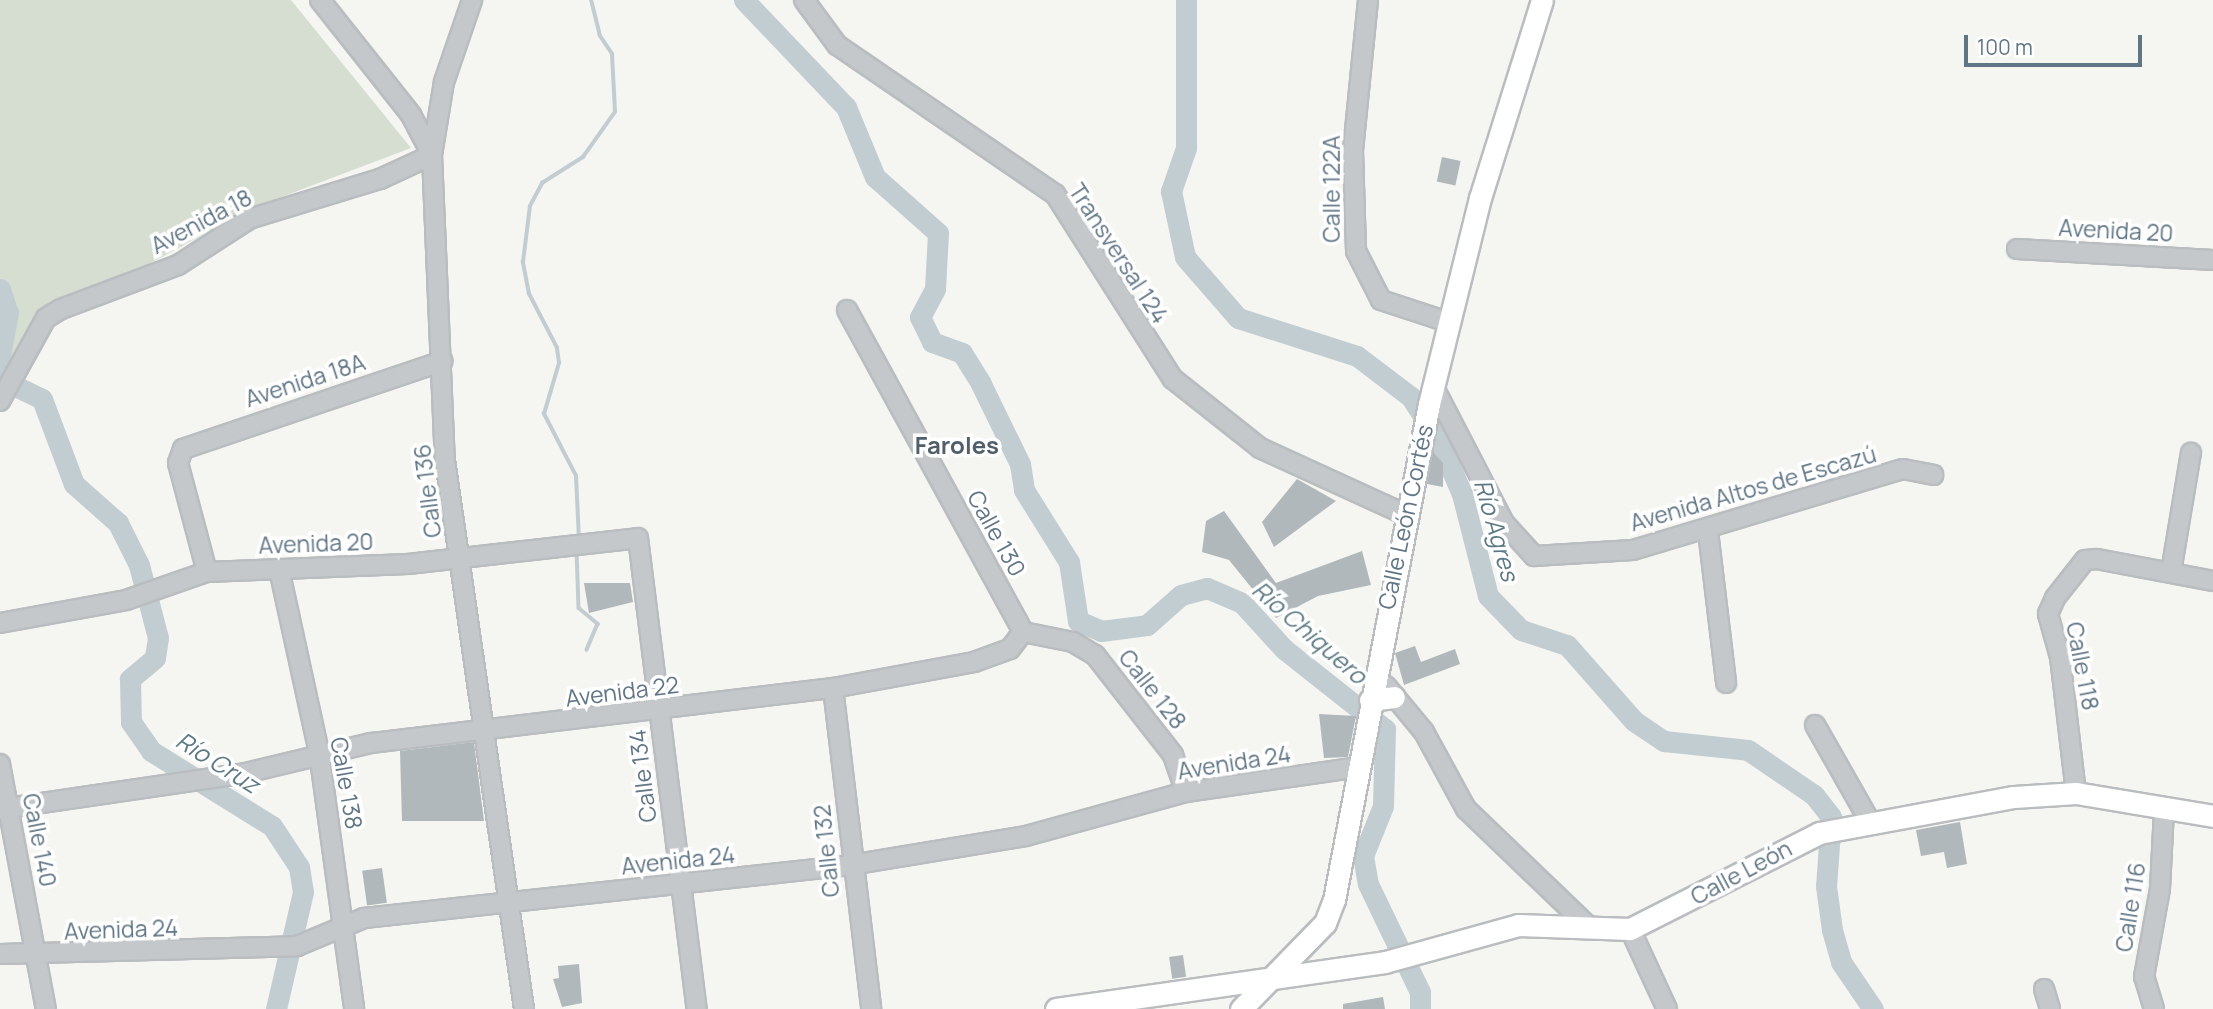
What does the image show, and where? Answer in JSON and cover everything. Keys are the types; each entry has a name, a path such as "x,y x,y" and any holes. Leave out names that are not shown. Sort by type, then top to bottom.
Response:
{"main road":[{"name":"Calle León Cortés","path":"1241,1009 1274,980 1299,952 1334,900 1404,514 1431,395 1448,322 1542,0"},
{"path":"1368,710 1394,697"},
{"name":"Calle León","path":"1630,929 1819,833 1870,822 2076,793 2164,811 2213,816"},
{"path":"1056,1009 1274,980 1385,962 1518,925 1630,929"},
{"path":"1299,952 1308,975"},
{"path":"1219,987 1234,1009"}],"street":[{"name":"Calle 136","path":"320,0 411,115 432,155 443,361 445,460 524,1009"},
{"path":"432,155 440,108 471,0"},
{"name":"Transversal 124","path":"804,0 837,45 1055,194 1173,379 1261,448 1404,514"},
{"name":"Calle 122A","path":"1368,0 1353,150 1356,251 1381,300 1448,322"},
{"path":"411,115 440,108"},
{"name":"Avenida 18","path":"3,399 46,318 61,309 178,265 249,219 380,179 432,155"},
{"name":"Avenida 20","path":"2017,249 2213,260"},
{"name":"Calle 130","path":"847,310 1023,632"},
{"name":"Avenida 18A","path":"207,572 178,463 183,449 443,361"},
{"name":"Avenida Altos de Escazú","path":"1431,395 1504,523 1534,556 1633,550 1709,531 1903,469 1933,475"},
{"path":"2191,453 2171,572 2213,581"},
{"path":"1709,531 1726,683"},
{"name":"Avenida 20","path":"0,623 126,600 207,572 461,558 638,538"},
{"name":"Calle 134","path":"638,538 679,884 697,1009"},
{"name":"Calle 118","path":"2076,793 2062,670 2048,614 2085,560 2171,572"},
{"name":"Calle 138","path":"279,569 319,752 354,1009"},
{"name":"Calle 128","path":"1023,632 1073,642 1095,655 1173,755 1186,792"},
{"name":"Avenida 22","path":"4,808 217,778 319,752 833,688 974,662 1010,649 1023,632"},
{"path":"1375,672 1424,732 1466,809 1588,926"},
{"name":"Calle 132","path":"833,688 851,866 871,1009"},
{"path":"1815,726 1870,822"},
{"name":"Calle 140","path":"0,764 4,808 39,956 46,1009"},
{"name":"Avenida 24","path":"0,954 39,956 297,946 345,929 364,918 851,866 1026,836 1186,792 1359,767"},
{"name":"Calle 116","path":"2154,1009 2144,977 2160,889 2164,811"},
{"path":"1630,929 1667,1009"},
{"path":"2044,989 2050,1009"}],"shaded area":[{"path":"0,0 291,0 411,148 253,208 147,265 43,308 0,381"}],"building":[{"path":"1442,157 1461,161 1455,185 1437,181"},
{"path":"1433,452 1443,463 1443,487 1427,484"},
{"path":"1297,479 1336,501 1274,547 1262,522"},
{"path":"1224,511 1276,583 1362,551 1371,585 1318,596 1276,618 1229,560 1202,552 1206,521"},
{"path":"584,583 630,583 633,602 589,613"},
{"path":"1415,646 1421,662 1455,649 1460,664 1404,685 1395,653"},
{"path":"1319,714 1356,716 1348,757 1324,758"},
{"path":"474,742 484,821 402,821 400,751"},
{"path":"1960,822 1967,864 1947,868 1944,852 1921,856 1916,830"},
{"path":"382,868 387,903 367,905 362,871"},
{"path":"1183,955 1186,977 1172,979 1169,957"},
{"path":"579,964 582,1003 562,1007 553,979 559,978 558,966"},
{"path":"1383,997 1385,1009 1343,1009 1343,1004"}],"waterway":[{"path":"579,540 576,476 544,414 559,363 557,348 529,294 523,262 530,206 542,183 583,157 615,112 612,54 600,36 591,0"},
{"name":"Río Chiquero","path":"744,0 846,107 875,177 938,233 935,289 920,317 932,342 962,353 981,384 1020,464 1024,490 1069,562 1078,621 1101,631 1147,625 1181,595 1207,588 1242,603 1284,649 1385,729 1383,806 1363,856 1368,884 1420,992 1420,1009"},
{"name":"Río Agres","path":"1186,0 1186,148 1171,191 1185,257 1238,318 1357,356 1411,397 1439,441 1462,494 1488,596 1521,630 1567,645 1634,721 1664,741 1748,750 1814,795 1831,817 1826,886 1832,930 1841,962 1873,1009"},
{"name":"Río Cruz","path":"0,289 8,313 0,355"},
{"name":"Río Cruz","path":"0,362 5,381 42,399 74,484 118,523 139,565 158,638 155,658 130,679 131,722 151,751 272,826 299,867 303,892 276,1009"},
{"path":"577,551 579,608 598,624 587,650"}],"district":[{"name":"Faroles","path":"957,445"}]}
